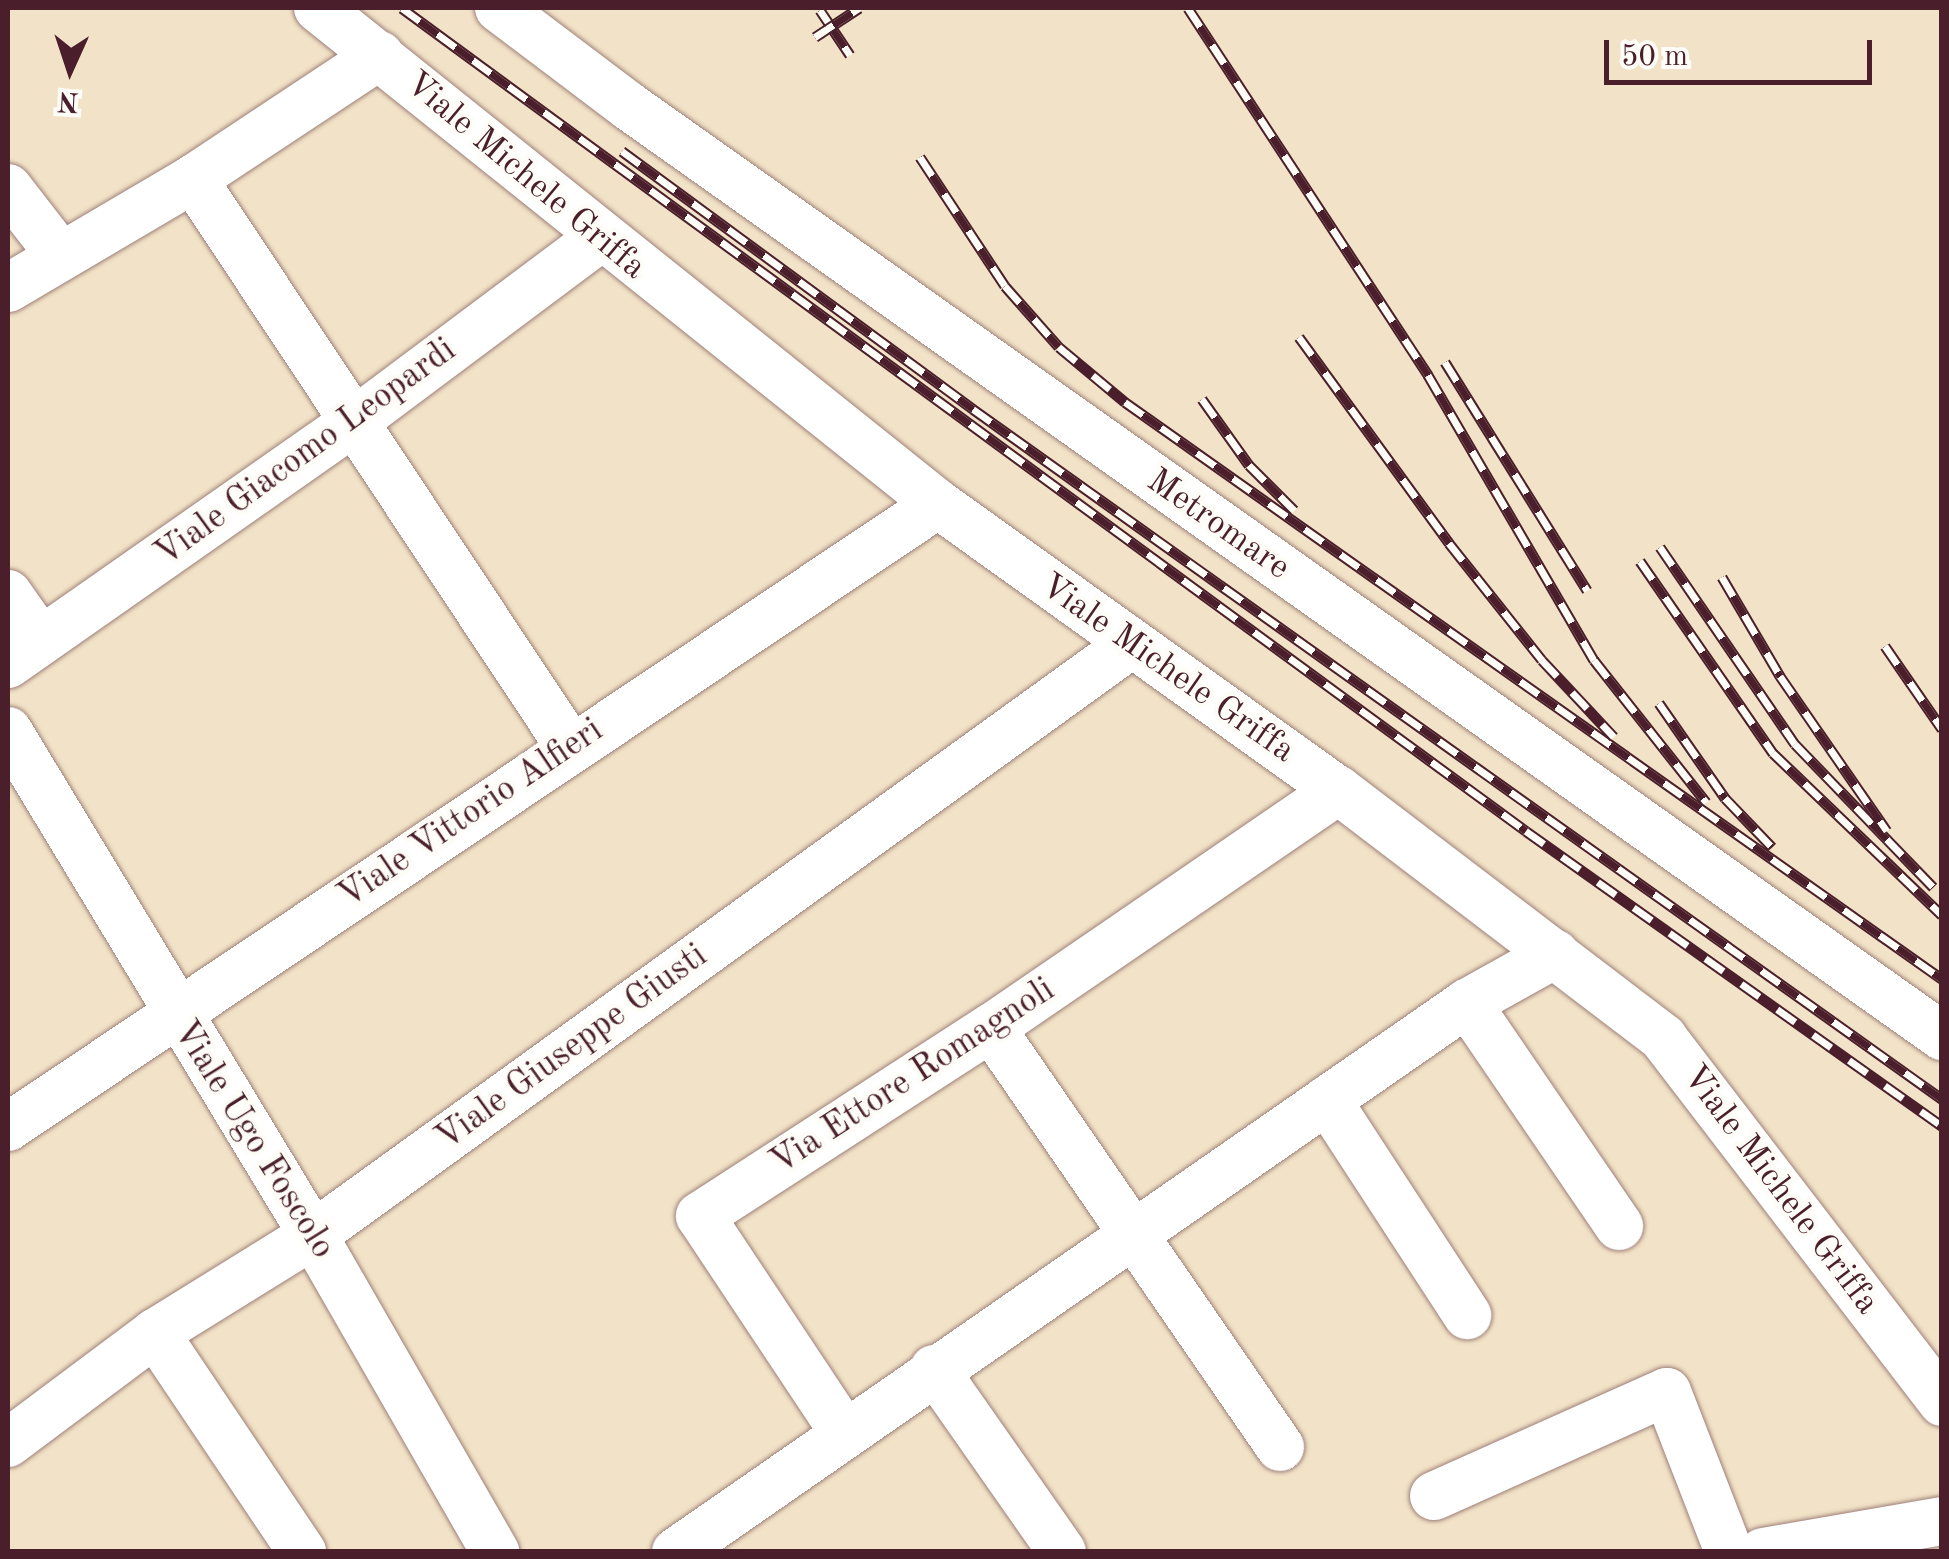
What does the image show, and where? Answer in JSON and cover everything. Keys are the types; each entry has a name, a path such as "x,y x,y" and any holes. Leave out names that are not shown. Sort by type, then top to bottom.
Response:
{"street":[{"name":"Viale Michele Griffa","path":"318,8 938,504 1130,645 1338,790 1663,1038 1942,1402"},
{"name":"Metromare","path":"498,8 630,107 1942,1036"},
{"path":"8,288 193,179 380,56"},
{"path":"193,179 570,747"},
{"path":"8,188 60,255"},
{"name":"Viale Giacomo Leopardi","path":"24,652 355,421 600,237"},
{"name":"Viale Vittorio Alfieri","path":"8,1126 938,504"},
{"path":"8,594 24,652"},
{"name":"Viale Giuseppe Giusti","path":"8,1443 154,1333 313,1234 1130,645"},
{"name":"Viale Ugo Foscolo","path":"8,731 175,1013 313,1234 495,1552"},
{"name":"Via Ettore Romagnoli","path":"843,1431 700,1216 991,1028 1338,790"},
{"path":"676,1552 843,1431 1467,1003 1555,954"},
{"path":"1467,1003 1619,1226"},
{"path":"991,1028 1280,1447"},
{"path":"1327,1100 1468,1315"},
{"path":"154,1333 302,1552"},
{"path":"934,1368 1062,1552"},
{"path":"1434,1496 1667,1392 1728,1552"},
{"path":"1763,1552 1942,1521"}],"railway":[{"path":"402,8 1526,831 1942,1126"},
{"path":"815,37 859,8"},
{"path":"1188,8 1428,375 1594,660 1706,802"},
{"path":"820,10 850,55"},
{"path":"622,151 973,409 1942,1099"},
{"path":"920,157 1005,286 1059,347 1125,402 1942,979"},
{"path":"1299,337 1449,543 1542,660 1614,737"},
{"path":"1445,362 1587,590"},
{"path":"1202,399 1249,465 1294,510"},
{"path":"1660,547 1795,744 1933,887"},
{"path":"1640,561 1773,753 1942,915"},
{"path":"1722,577 1780,676 1887,831"},
{"path":"1885,646 1942,729"},
{"path":"1659,703 1725,798 1772,847"}]}
